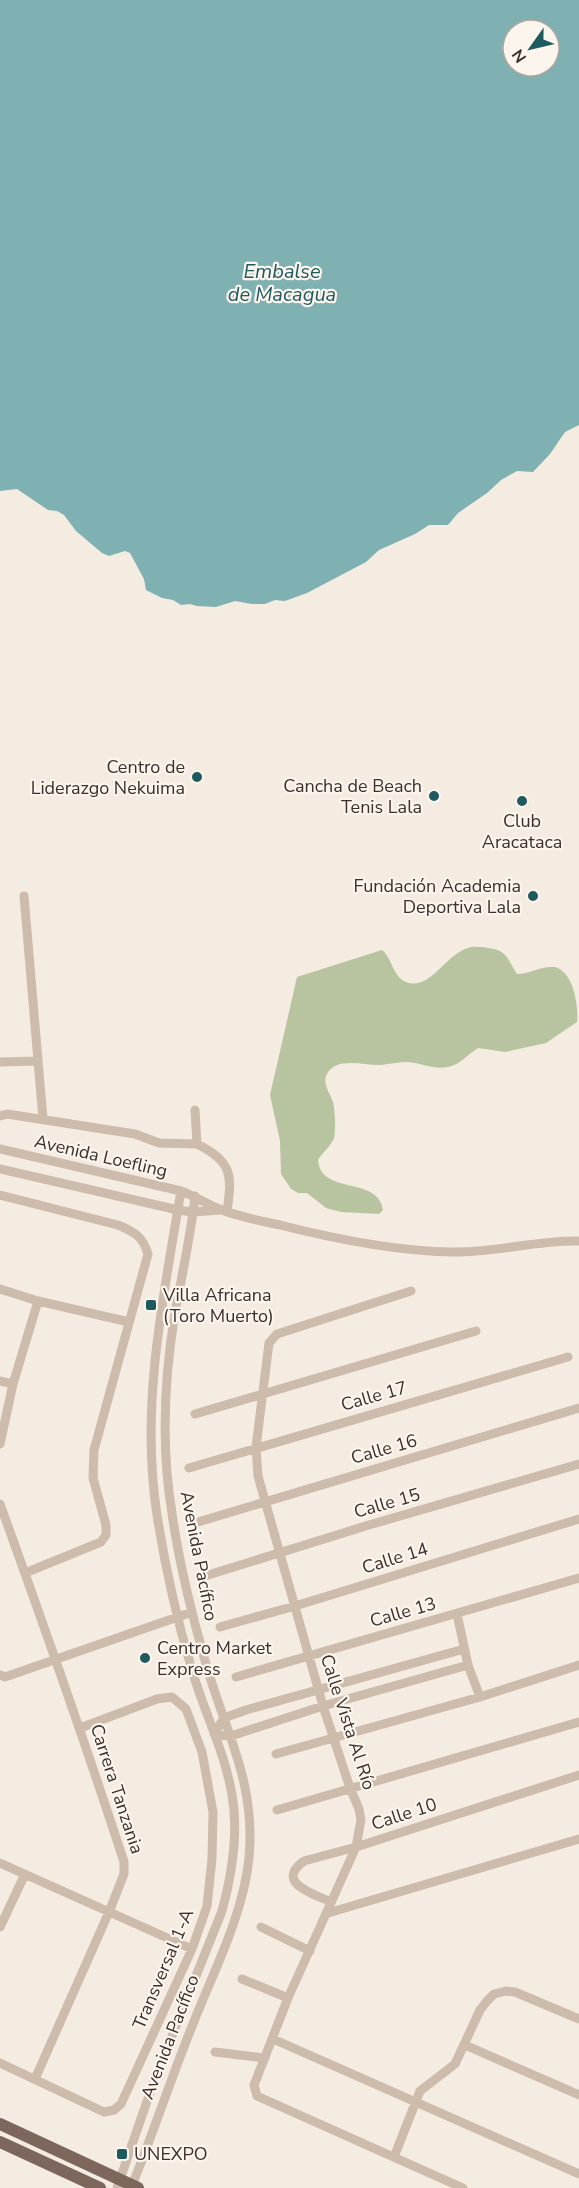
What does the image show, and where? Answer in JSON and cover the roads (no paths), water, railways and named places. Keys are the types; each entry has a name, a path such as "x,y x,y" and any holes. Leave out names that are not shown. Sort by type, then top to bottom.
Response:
{"main road":[{"path":"0,2124 128,2186"},
{"path":"0,2142 100,2188"}],"street":[{"path":"24,896 43,1119"},
{"path":"0,1062 38,1061"},
{"path":"195,1110 197,1144"},
{"path":"0,1116 8,1114 135,1134 159,1143 197,1144 216,1153 229,1173 230,1191 224,1211 345,1240 440,1252 478,1252 579,1241"},
{"name":"Avenida Loefling","path":"0,1149 181,1191 224,1211"},
{"name":"Avenida Loefling","path":"0,1169 178,1210 224,1211"},
{"name":"Avenida Pacífico","path":"128,2186 154,2081 222,1911 233,1856 235,1823 225,1763 191,1669 178,1617 157,1515 152,1460 150,1406 158,1332 181,1191"},
{"path":"0,1195 118,1225 134,1232 144,1241 148,1254 94,1450 93,1478 106,1526 106,1535 101,1542 25,1573"},
{"name":"Avenida Pacífico","path":"128,2186 236,1916 249,1858 248,1793 239,1759 206,1664 192,1612 171,1512 166,1459 165,1407 175,1315 195,1196"},
{"path":"0,1289 38,1301 129,1322"},
{"name":"Calle Vista Al Río","path":"394,2157 257,2096 254,2085 288,1998 356,1848 361,1820 322,1706 258,1476 256,1447 269,1343 278,1334 411,1291"},
{"path":"0,1444 14,1384 38,1301"},
{"path":"195,1414 476,1331"},
{"name":"Calle 17","path":"189,1468 568,1356"},
{"path":"0,1381 14,1384"},
{"name":"Calle 16","path":"198,1522 579,1408"},
{"name":"Calle 15","path":"205,1576 579,1464"},
{"name":"Carrera Tanzania","path":"0,1504 80,1728 124,1862 124,1874 110,1912 35,2079"},
{"name":"Calle 14","path":"220,1627 579,1519"},
{"name":"Calle 13","path":"236,1677 579,1578"},
{"path":"2,1679 192,1612"},
{"path":"457,1614 468,1665 480,1697"},
{"path":"464,1649 318,1689 224,1718 214,1734 231,1736 322,1706 468,1665"},
{"path":"276,1754 480,1697 579,1665"},
{"name":"Transversal 1-A","path":"35,2079 104,2112 114,2110 121,2104 192,1949 207,1906 212,1859 213,1812 202,1752 186,1709 172,1697 157,1699 80,1728"},
{"path":"277,1810 579,1722"},
{"name":"Calle 10","path":"331,1902 299,1887 294,1882 293,1873 297,1865 579,1775"},
{"path":"328,1913 579,1839"},
{"path":"0,1863 192,1949"},
{"path":"0,1927 26,1874"},
{"path":"261,1927 310,1951"},
{"path":"242,1978 288,1998"},
{"path":"463,2188 394,2157 420,2091 455,2064 480,2010 494,1994 506,1991 515,1992 579,2019"},
{"path":"273,2039 579,2174"},
{"path":"465,2045 579,2095"},
{"path":"168,2046 184,2047"},
{"path":"215,2052 266,2058"},
{"path":"0,2063 35,2079"}],"water":[{"name":"Embalse de Macagua","path":"0,0 579,0 579,425 565,432 550,454 533,472 517,471 501,480 458,513 448,525 429,525 379,550 366,562 307,593 285,601 275,600 265,604 252,604 235,601 216,607 181,605 146,590 144,579 130,553 125,551 109,556 102,553 76,531 64,515 48,510 17,489 0,491"}],"place":[{"name":"Centro de Liderazgo Nekuima","path":"197,777"},
{"name":"Cancha de Beach Tenis Lala","path":"434,796"},
{"name":"Club Aracataca","path":"522,801"},
{"name":"Fundación Academia Deportiva Lala","path":"533,896"},
{"name":"Villa Africana (Toro Muerto)","path":"151,1305"},
{"name":"Centro Market Express","path":"145,1658"},
{"name":"UNEXPO","path":"122,2154"}]}
